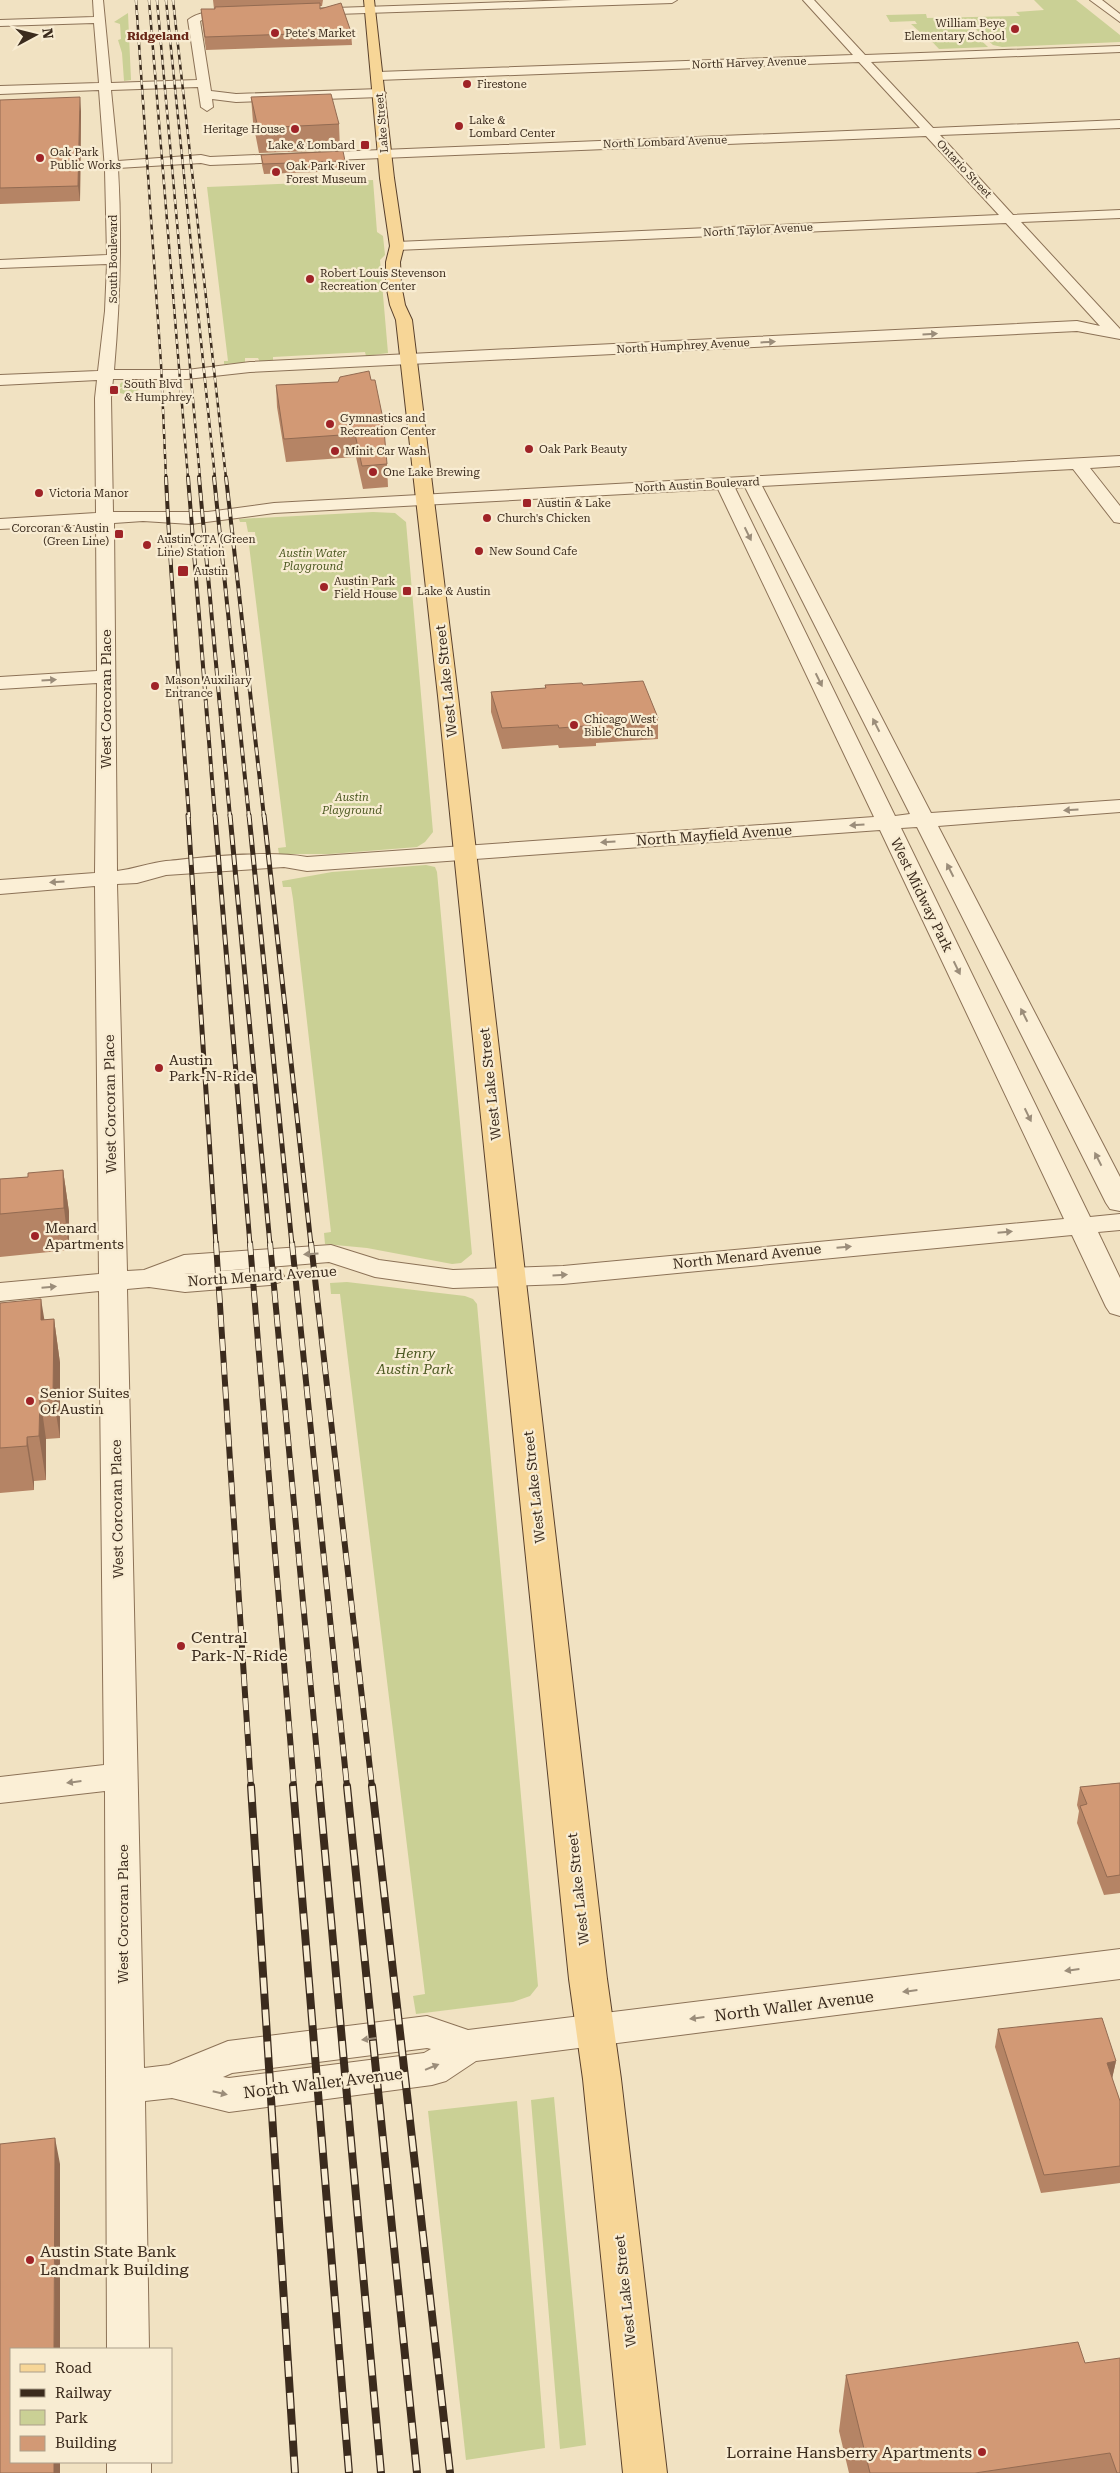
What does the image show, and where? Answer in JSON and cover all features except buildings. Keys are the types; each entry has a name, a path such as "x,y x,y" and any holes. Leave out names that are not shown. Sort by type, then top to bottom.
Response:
{"main road":[{"name":"Lake Street","path":"370,5 385,153 397,246 392,255 397,312 409,316 408,359 425,500"},
{"name":"Lake Street","path":"397,246 408,254 409,264"},
{"name":"West Lake Street","path":"425,500 645,2473"}],"street":[{"name":"South Boulevard","path":"98,0 98,20 111,165 114,259 112,310 105,375 104,518"},
{"path":"292,12 370,5 672,0"},
{"name":"Ontario Street","path":"808,0 1118,336"},
{"path":"1095,0 1120,20"},
{"path":"207,107 194,20 204,15 253,14"},
{"path":"0,23 98,20"},
{"name":"North Harvey Avenue","path":"378,76 1120,48"},
{"path":"0,90 104,86 203,88 236,98 380,93"},
{"name":"North Lombard Avenue","path":"111,165 138,166 385,153 1120,124"},
{"name":"North Taylor Avenue","path":"397,246 1120,214"},
{"path":"0,264 114,259"},
{"name":"North Humphrey Avenue","path":"0,380 124,374 145,375 250,367 1077,326 1118,336"},
{"name":"North Austin Boulevard","path":"0,524 143,516 158,519 244,514 274,508 1120,461"},
{"path":"1077,463 1120,518"},
{"path":"751,482 1120,1203"},
{"name":"West Midway Park","path":"724,483 1120,1307"},
{"name":"West Corcoran Place","path":"104,518 106,676 121,877 113,1281 122,1776 128,2348"},
{"path":"0,683 106,676"},
{"name":"North Mayfield Avenue","path":"0,887 121,877 165,880 286,872 307,864 1120,806"},
{"name":"North Menard Avenue","path":"0,1292 149,1278 185,1283 375,1268 453,1279 563,1275 1120,1222"},
{"path":"0,1790 122,1776"},
{"name":"North Waller Avenue","path":"125,2087 172,2081 229,2095 432,2069 468,2046 1120,1964"}],"green space":[{"name":"William Beye Elementary School","path":"1034,0 1076,0 1120,35 1120,42 1002,47 993,45 969,23 963,23 988,47 939,49 924,33 921,33 911,24 917,24 915,21 890,22 886,15 926,14 927,18 1020,16 1016,12 1044,10"},
{"path":"128,13 131,80 124,81 122,53 118,40 121,39 120,24 114,22"},
{"path":"373,180 377,232 383,236 385,255 380,260 388,353 366,356 365,352 273,357 273,362 260,362 258,358 245,358 243,363 224,364 224,361 228,361 207,187"},
{"path":"141,380 141,389 128,395 120,393 120,389 123,387 120,387 122,382"},
{"path":"373,512 395,513 406,522 433,832 425,842 417,847 330,854 279,854 278,848 286,847 249,545 256,544 255,532 248,532 246,522 240,522 239,519"},
{"path":"426,865 435,867 437,872 472,1254 461,1263 452,1264 367,1248 325,1244 324,1233 331,1232 293,899 291,887 283,887 282,881 332,872"},
{"name":"Henry Austin Park","path":"347,1282 465,1296 473,1299 477,1304 538,1986 530,1996 513,2002 416,2014 413,1996 425,1994 340,1294 331,1294 330,1283"},
{"path":"554,2097 586,2445 560,2449 531,2100"},
{"path":"517,2101 545,2448 466,2460 428,2111"}],"railway":[{"path":"136,0 161,364 166,478"},
{"path":"149,0 188,478"},
{"path":"157,0 200,478"},
{"path":"166,0 215,478"},
{"path":"173,0 226,478"},
{"path":"166,477 173,604 189,817"},
{"path":"188,477 215,817"},
{"path":"199,477 230,817"},
{"path":"214,477 249,817"},
{"path":"226,477 264,817"},
{"path":"188,815 216,1245"},
{"path":"215,815 250,1245"},
{"path":"230,815 270,1245"},
{"path":"249,815 292,1245"},
{"path":"264,815 311,1245"},
{"path":"216,1243 251,1787"},
{"path":"250,1243 294,1787"},
{"path":"270,1243 320,1787"},
{"path":"292,1243 347,1787"},
{"path":"311,1243 372,1787"},
{"path":"251,1786 295,2473"},
{"path":"293,1786 349,2473"},
{"path":"319,1786 381,2473"},
{"path":"347,1786 417,2473"},
{"path":"372,1786 450,2473"}],"place":[{"name":"William Beye Elementary School","path":"1015,29"},
{"name":"Pete's Market","path":"275,33"},
{"name":"Firestone","path":"467,84"},
{"name":"Lake & Lombard Center","path":"459,126"},
{"name":"Heritage House","path":"295,129"},
{"name":"Lake & Lombard","path":"365,145"},
{"name":"Oak Park Public Works","path":"40,158"},
{"name":"Oak Park River Forest Museum","path":"276,172"},
{"name":"Robert Louis Stevenson Recreation Center","path":"310,279"},
{"name":"South Blvd & Humphrey","path":"114,390"},
{"name":"Gymnastics and Recreation Center","path":"330,424"},
{"name":"Oak Park Beauty","path":"529,449"},
{"name":"Minit Car Wash","path":"335,451"},
{"name":"One Lake Brewing","path":"373,472"},
{"name":"Victoria Manor","path":"39,493"},
{"name":"Austin & Lake","path":"527,503"},
{"name":"Church's Chicken","path":"487,518"},
{"name":"Corcoran & Austin (Green Line)","path":"119,534"},
{"name":"Austin CTA (Green Line) Station","path":"147,545"},
{"name":"New Sound Cafe","path":"479,551"},
{"name":"Austin","path":"183,571"},
{"name":"Austin Park Field House","path":"324,587"},
{"name":"Lake & Austin","path":"407,591"},
{"name":"Mason Auxiliary Entrance","path":"155,686"},
{"name":"Chicago West Bible Church","path":"574,725"},
{"name":"Austin Park-N-Ride","path":"159,1068"},
{"name":"Menard Apartments","path":"35,1236"},
{"name":"Senior Suites Of Austin","path":"30,1401"},
{"name":"Central Park-N-Ride","path":"181,1646"},
{"name":"Austin State Bank Landmark Building","path":"30,2260"},
{"name":"Lorraine Hansberry Apartments","path":"982,2452"}],"district":[{"name":"Ridgeland","path":"158,36"}],"park label":[{"name":"Austin Water Playground","path":"313,559"},
{"name":"Austin Playground","path":"352,803"}]}
